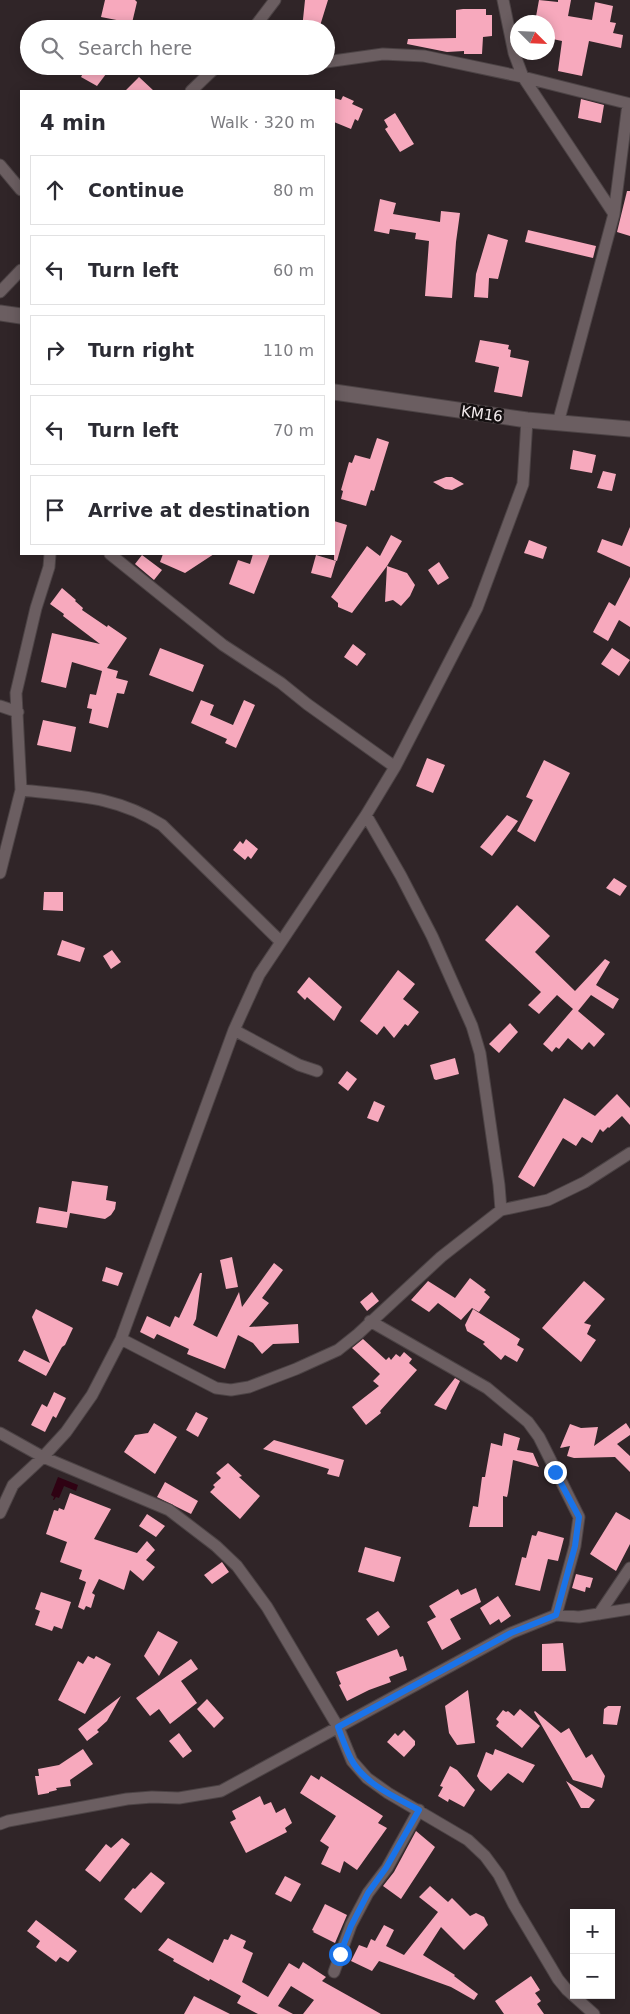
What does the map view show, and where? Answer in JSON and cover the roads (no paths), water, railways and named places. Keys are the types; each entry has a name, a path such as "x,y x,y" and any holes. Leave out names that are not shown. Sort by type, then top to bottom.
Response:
{"street":[{"path":"261,20 275,0"},
{"path":"503,0 514,53 523,78 614,214"},
{"path":"335,61 383,54 424,56 629,104 614,214 558,423"},
{"path":"192,90 208,75"},
{"path":"0,165 20,189"},
{"path":"0,292 20,271"},
{"path":"0,313 20,316"},
{"name":"KM16","path":"335,392 528,420 630,429"},
{"path":"0,1513 13,1485 66,1432 92,1395 121,1339 234,1030 258,975 366,815 395,766 477,608 523,484 528,420"},
{"path":"0,873 21,790 16,693 36,608 49,567 50,555"},
{"path":"111,555 223,645 281,683 306,704 395,766"},
{"path":"0,706 18,712"},
{"path":"21,790 100,799 147,815 162,825 280,941"},
{"path":"366,815 401,876 432,936 472,1026 480,1053 501,1210"},
{"path":"234,1030 299,1065 317,1071"},
{"path":"121,1339 216,1388 231,1390 249,1387 338,1350 441,1257 501,1210 548,1200 585,1182 630,1153"},
{"path":"370,1321 487,1388 528,1422 539,1437 579,1517 575,1546 556,1615"},
{"path":"0,1433 43,1457 169,1510 216,1546 237,1566 267,1607 338,1727 352,1761 367,1778 388,1793 468,1840 484,1856 499,1875 514,1905 558,1979 567,1990 594,2014"},
{"path":"599,1614 630,1568"},
{"path":"0,1824 127,1799 152,1797 179,1798 220,1791 511,1633 556,1615 579,1617 630,1609"},
{"path":"334,1972 351,1926 368,1893 386,1868 419,1810"}]}
